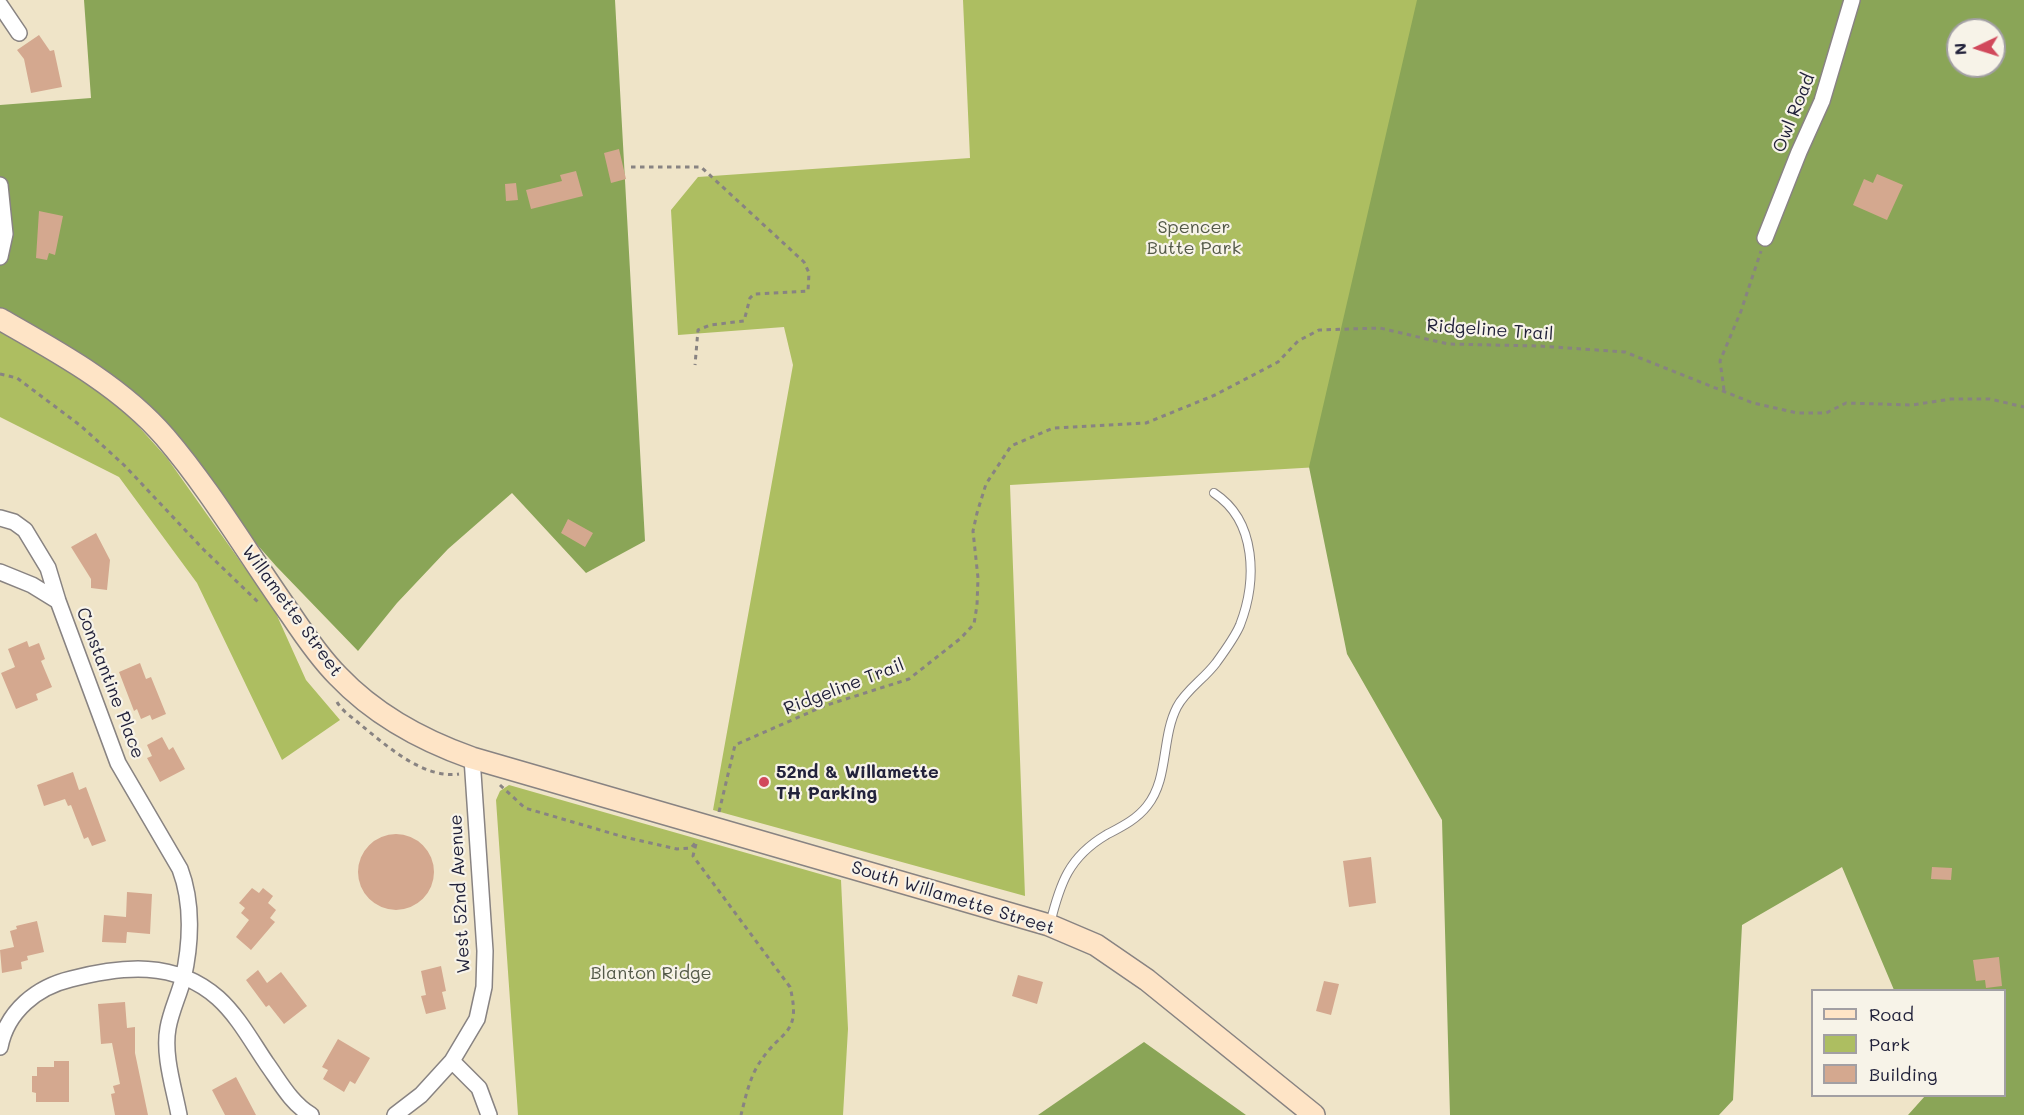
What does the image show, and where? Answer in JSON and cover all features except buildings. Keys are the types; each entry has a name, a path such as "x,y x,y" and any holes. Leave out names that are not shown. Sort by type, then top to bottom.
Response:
{"main road":[{"name":"Willamette Street","path":"0,319 69,358 103,382 164,436 194,474 319,653 356,693 420,737 472,758 707,826"},
{"name":"South Willamette Street","path":"707,826 1049,925 1096,945 1146,980 1314,1115"}],"street":[{"name":"Owl Road","path":"1766,238 1799,152 1822,101 1852,0"},
{"path":"0,5 19,33"},
{"path":"0,185 5,234 0,257"},
{"name":"Constantine Place","path":"0,518 14,522 25,530 48,568 118,763 180,869 187,888 189,922 183,977 167,1029 169,1061 179,1115"},
{"name":"Constantine Place","path":"0,572 32,585 58,601"},
{"name":"West 52nd Avenue","path":"395,1115 415,1101 452,1061 477,1019 484,987 484,951 472,758"},
{"path":"0,1047 3,1023 36,994 63,981 108,971 142,967 183,977 208,991 229,1010 289,1096 311,1115"},
{"path":"452,1061 479,1088 489,1115"}],"lane":[{"path":"1049,925 1058,891 1071,864 1095,842 1135,819 1156,793 1166,740 1177,708 1185,695 1216,663 1240,625 1252,574 1249,546 1239,518 1229,503 1214,493"}],"path":[{"path":"631,166 701,167 804,262 808,270 810,288 805,293 754,294 750,298 744,321 710,325 699,330 695,365"},
{"path":"1724,390 1720,361 1741,311 1766,238"},
{"name":"Ridgeline Trail","path":"707,826 735,745 824,706 909,680 947,652 974,624 978,578 973,531 986,484 1011,446 1053,428 1146,423 1215,395 1278,362 1298,341 1319,330 1380,328 1448,344 1539,346 1624,352 1753,403 1797,413 1826,413 1846,403 1912,405 1951,399 1990,399 2024,407"},
{"path":"707,826 693,856 790,987 794,1002 794,1015 787,1035 759,1062 741,1115"}],"green space":[{"path":"84,0 615,0 645,541 586,573 512,493 448,549 397,603 358,651 276,566 151,424 0,320 0,105 91,98"},
{"name":"Spencer Butte Park","path":"963,0 1417,0 1417,6 1559,0 1422,461 1010,485 1025,896 713,810 793,365 784,327 678,335 671,210 698,177 970,158"},
{"path":"1417,0 2024,0 2024,1115 1908,1115 1924,1097 2006,1097 2006,989 1894,989 1842,867 1742,925 1733,1100 1719,1115 1450,1115 1442,820 1347,654 1309,467"},
{"path":"0,332 60,365 122,408 167,458 274,609 306,680 340,720 282,760 197,583 119,477 0,417"},
{"name":"Blanton Ridge","path":"509,785 841,880 848,1029 843,1115 518,1115 496,800 500,791"},
{"path":"1144,1042 1246,1115 1038,1115"}],"place":[{"name":"52nd & Willamette TH Parking","path":"764,782"}]}
